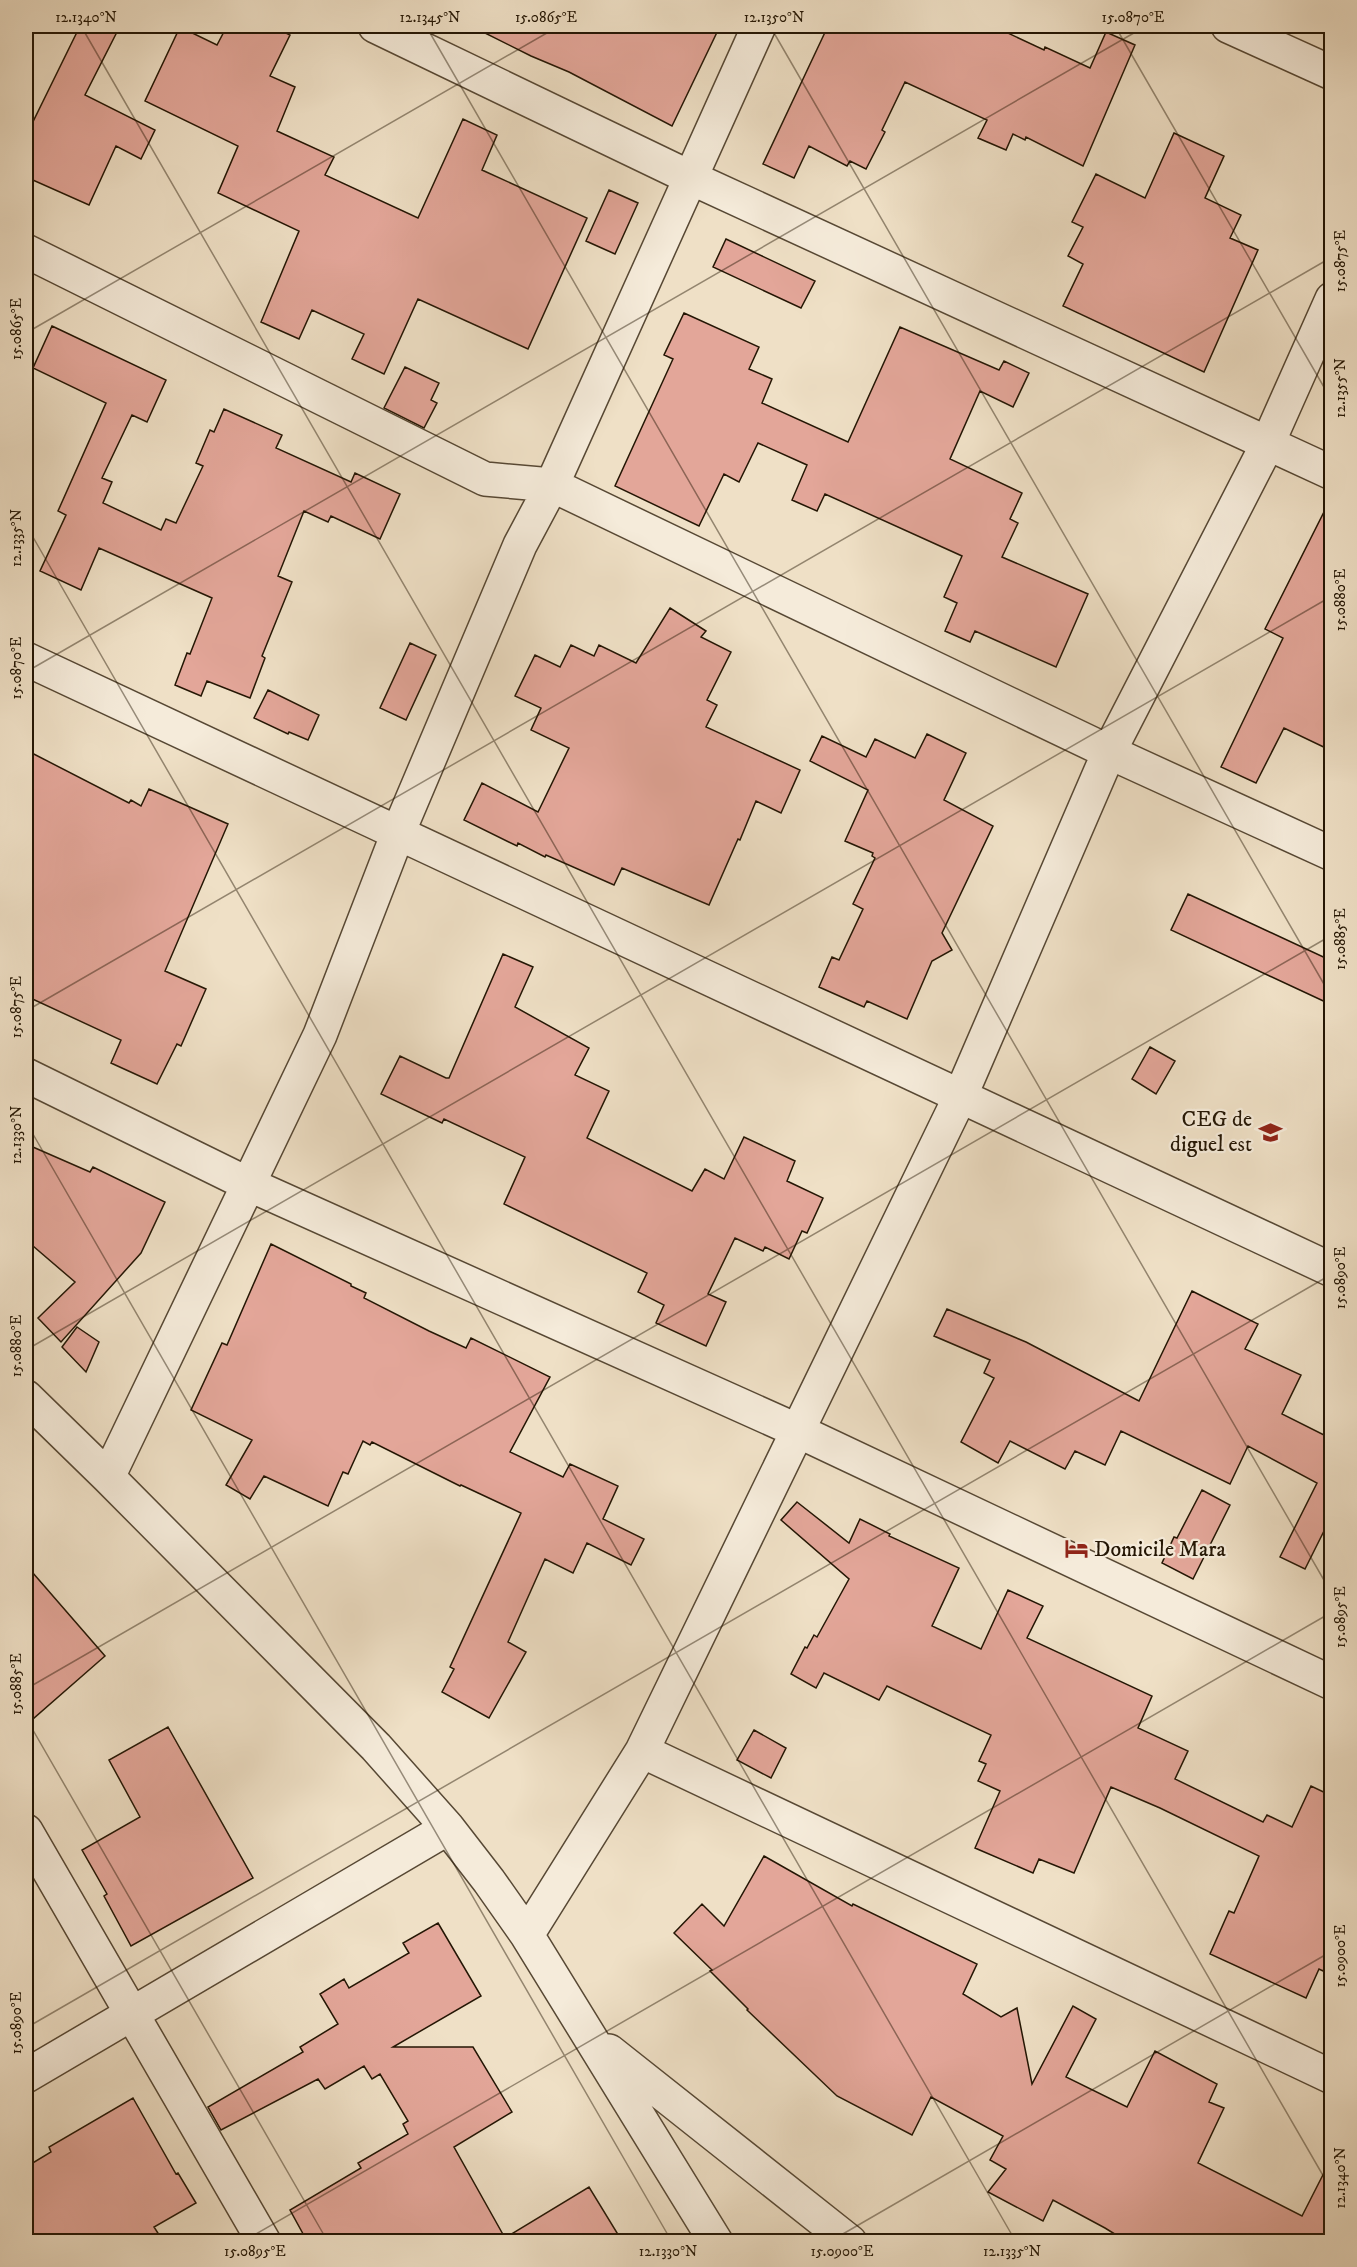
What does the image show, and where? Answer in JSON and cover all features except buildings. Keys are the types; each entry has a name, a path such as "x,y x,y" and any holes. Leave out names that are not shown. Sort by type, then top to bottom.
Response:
{"street":[{"path":"375,26 689,177 1332,473"},
{"path":"108,1477 320,1035 398,833 520,545 552,485 759,26"},
{"path":"1228,26 1332,73"},
{"path":"26,251 485,479 552,485 1109,752 1332,854"},
{"path":"527,1935 642,1751 796,1430 960,1097 1109,752 1267,445 1332,299"},
{"path":"26,659 1332,1270"},
{"path":"26,1075 248,1184 796,1430 1332,1683"},
{"path":"26,1397 368,1739 448,1828 527,1935 716,2241"},
{"path":"642,1751 1332,2078"},
{"path":"26,2076 448,1828"},
{"path":"26,1831 264,2241"},
{"path":"592,2037 850,2241"}],"place":[{"name":"CEG de diguel est","path":"1270,1132"},
{"name":"Domicile Mara","path":"1076,1549"}]}
